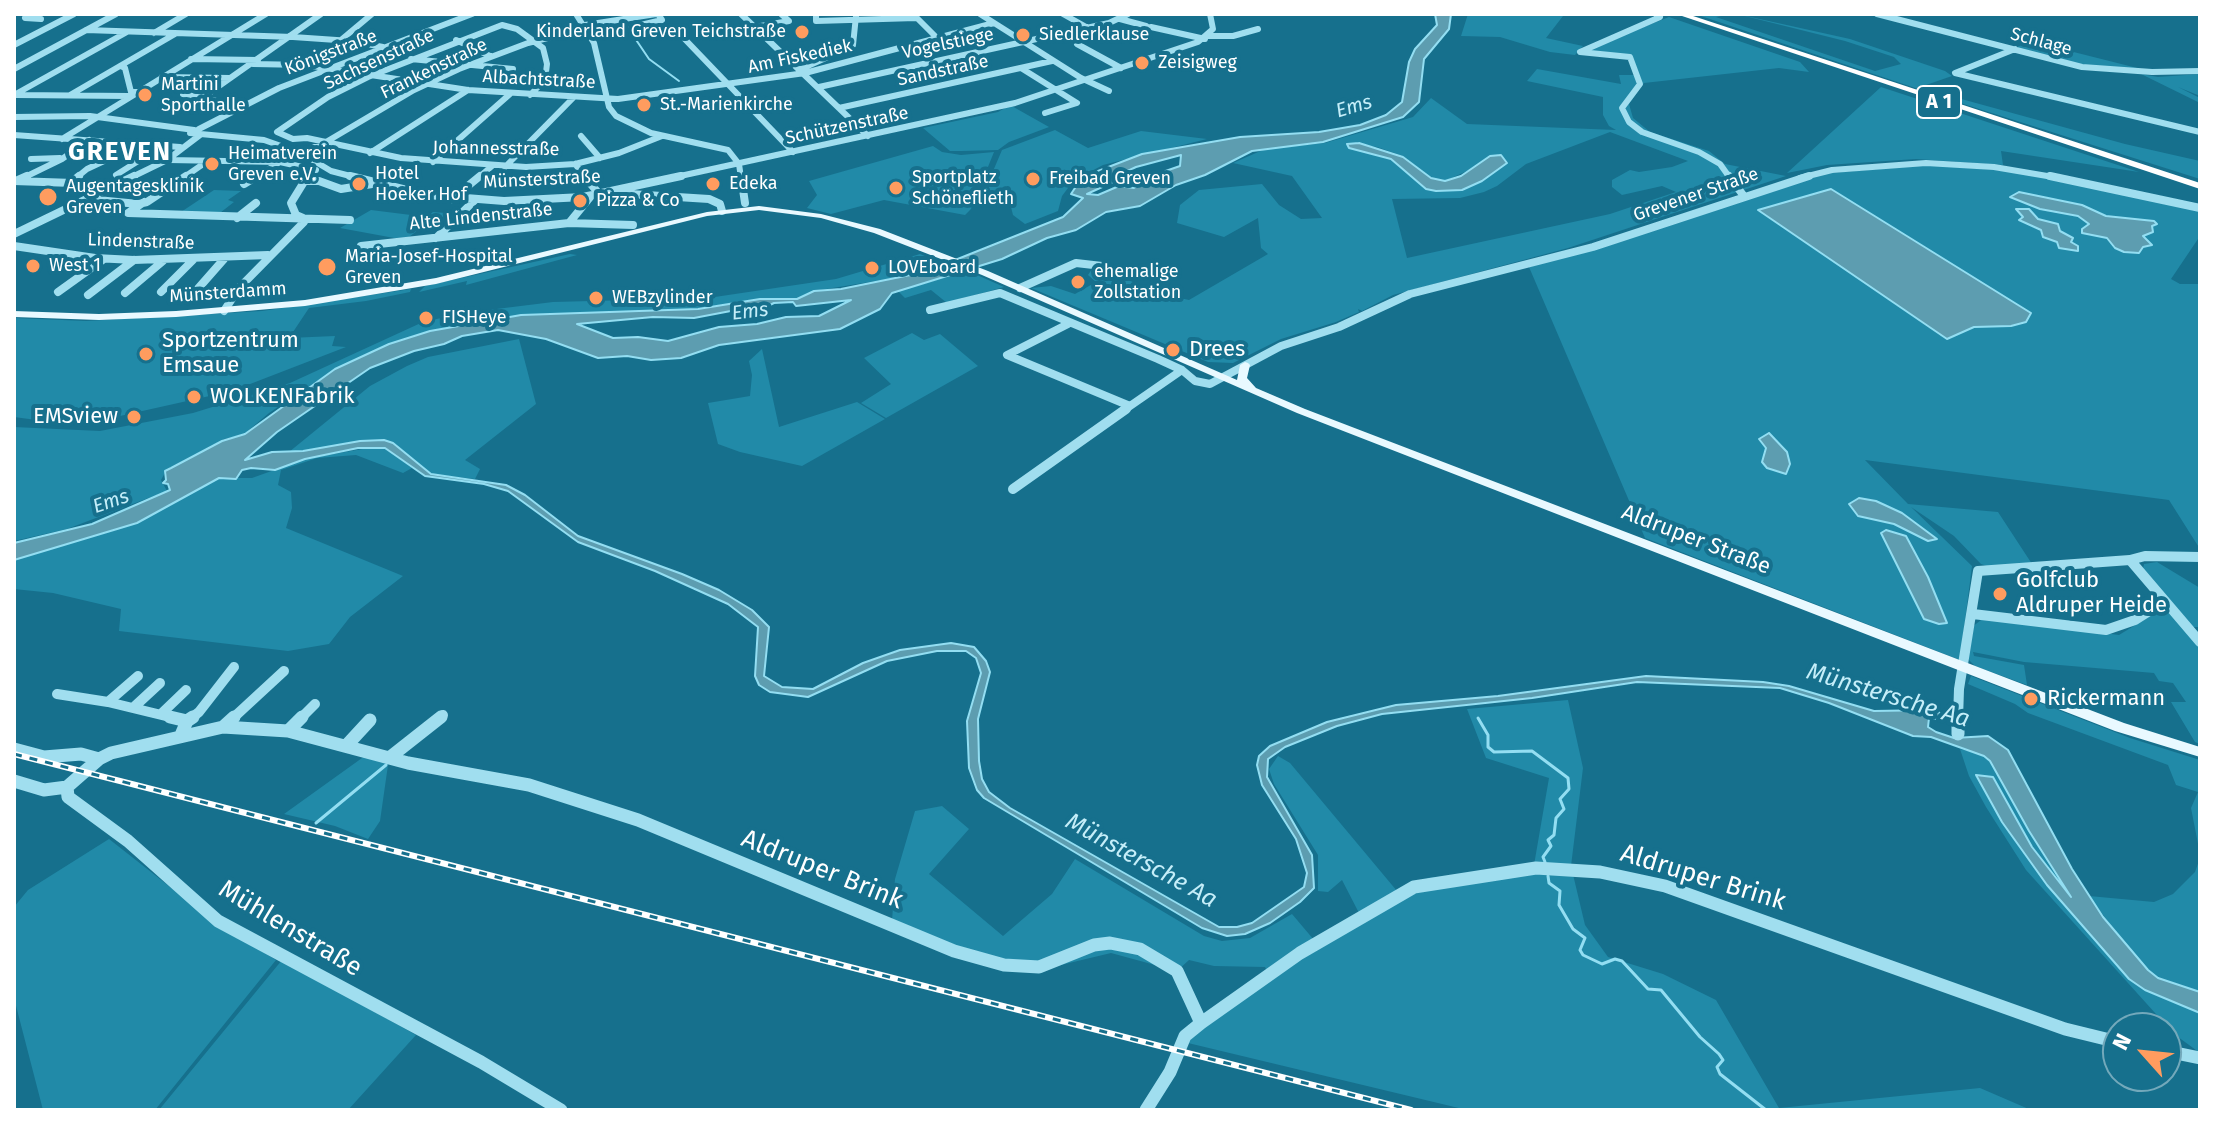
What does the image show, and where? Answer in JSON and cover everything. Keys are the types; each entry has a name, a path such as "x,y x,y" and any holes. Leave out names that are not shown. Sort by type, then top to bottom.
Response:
{"highway":[{"name":"A 1","path":"1680,14 2200,184"},
{"name":"A 1","path":"1689,14 2200,184"}],"main road":[{"name":"Münsterstraße","path":"722,211 789,210 877,231 985,273 1223,378"},
{"name":"Münsterdamm","path":"14,314 99,317 224,311 305,303 414,286 722,211"},
{"path":"1245,365 1242,379 1257,392"},
{"name":"Aldruper Straße","path":"1223,378 2120,727 2200,752"}],"street":[{"path":"34,14 25,18 41,19"},
{"path":"14,45 74,14"},
{"path":"14,69 116,14"},
{"path":"154,33 186,14"},
{"path":"62,139 266,14"},
{"path":"202,98 293,37 321,14"},
{"path":"341,40 372,14"},
{"name":"Königstraße","path":"166,160 198,133 261,96 472,14"},
{"path":"576,14 586,27 600,61 608,98 616,116 662,136 728,150 739,164 745,203"},
{"path":"632,27 662,20 657,14"},
{"name":"Frankenstraße","path":"244,184 280,162 326,142 403,96 469,64 586,27 657,14"},
{"path":"741,14 868,136"},
{"path":"755,27 789,21 781,14"},
{"path":"816,14 815,20 821,22 856,17 916,17 937,38"},
{"path":"980,14 1052,61 1109,91 1101,95"},
{"path":"1063,14 1088,28"},
{"name":"Vogelstiege","path":"819,87 1088,28 1128,14"},
{"path":"1120,19 1207,37 1214,27 1210,14"},
{"path":"1656,14 1660,17 1580,52 1630,57 1640,84 1622,108 1629,122 1642,132 1699,152 1720,164 1743,195"},
{"name":"Schlage","path":"1877,14 2094,69 2200,71"},
{"path":"895,28 896,16"},
{"path":"802,70 850,46 856,17"},
{"name":"Am Fiskediek","path":"608,98 730,86 790,75 994,23"},
{"name":"Sachsenstraße","path":"326,142 279,135 279,130 368,77 456,40 502,25 517,29 534,41"},
{"path":"1119,37 1150,26"},
{"name":"Schützenstraße","path":"613,192 1003,106 1207,37 1233,36 1258,29"},
{"path":"86,30 293,37 385,47"},
{"path":"14,95 129,31"},
{"path":"677,31 793,152"},
{"path":"70,95 175,34"},
{"path":"14,35 34,35"},
{"path":"456,40 490,56"},
{"path":"530,95 545,80 547,64 543,48 534,41"},
{"path":"1077,44 1121,68"},
{"path":"2015,49 1955,73 2200,132"},
{"path":"410,58 513,69"},
{"name":"Albachtstraße","path":"189,59 306,65 424,85 510,94 608,98"},
{"name":"Sandstraße","path":"839,108 1052,61"},
{"path":"121,66 125,68 133,94"},
{"path":"1021,68 1077,103 1045,113"},
{"path":"160,77 232,78"},
{"path":"370,153 468,90"},
{"path":"14,95 133,94"},
{"path":"183,94 221,102"},
{"path":"433,162 510,94"},
{"path":"505,167 574,97"},
{"name":"Münsterstraße","path":"14,117 97,117 264,140 301,153 317,168 374,184 452,199 591,196 613,192 622,196 709,199 720,204 722,211"},
{"name":"Königstraße","path":"166,160 198,133"},
{"path":"14,135 180,147"},
{"path":"581,136 600,158"},
{"name":"Johannesstraße","path":"326,142 370,153 433,162 505,167 575,164 662,136"},
{"path":"15,181 62,159 89,140"},
{"path":"69,184 87,169 119,154 141,155 143,158 116,175"},
{"path":"31,159 62,159"},
{"path":"14,234 166,160 280,162 317,168"},
{"path":"207,161 128,213 350,220"},
{"name":"Grevener Straße","path":"1223,378 1281,346 1339,327 1410,294 1593,247 1743,195 1832,170 1926,163 2037,173 2200,208"},
{"path":"575,164 600,195"},
{"path":"452,199 492,166"},
{"path":"303,219 296,215 291,203 304,181 317,168"},
{"path":"15,181 103,184 110,188"},
{"path":"304,181 319,181 341,189 374,184"},
{"name":"Alte Lindenstraße","path":"361,246 569,223 591,196"},
{"path":"85,199 144,202"},
{"path":"436,238 475,200"},
{"path":"237,218 256,203"},
{"path":"224,311 239,288 254,275 268,255 304,222 303,219"},
{"path":"569,223 633,225"},
{"name":"Lindenstraße","path":"14,246 104,259 163,261 268,255"},
{"path":"58,292 104,259"},
{"path":"195,292 224,259"},
{"path":"88,295 134,260"},
{"path":"161,292 193,260"},
{"path":"125,293 163,261"},
{"path":"930,310 1003,294 1076,263 1102,266"},
{"name":"Aldruper Straße","path":"1003,294 1182,370 1204,384 1223,378"},
{"path":"1068,324 1007,355 1130,406"},
{"path":"1013,489 1182,370"},
{"path":"1958,734 1963,666 1978,571 2130,560 2145,556 2200,557"},
{"path":"2130,560 2200,642"},
{"path":"1973,614 2106,630 2135,620 2165,601"},
{"path":"181,735 187,721 199,712 234,667"},
{"path":"223,727 284,671"},
{"path":"108,702 138,676"},
{"path":"134,707 160,683"},
{"path":"161,714 186,690"},
{"path":"57,694 134,707 187,721"},
{"path":"288,731 315,704"},
{"path":"389,758 443,715"},
{"path":"346,746 370,720"},
{"name":"Aldruper Brink","path":"67,787 99,759 181,735 223,727 288,731 389,758 529,785 638,820 954,951 1004,965 1039,967 1094,945 1110,943 1140,949 1177,971 1201,1023"},
{"path":"14,749 44,757 81,754 99,759"},
{"path":"14,781 44,790 67,787"},
{"name":"Mühlenstraße","path":"67,787 68,797 128,841 218,921 481,1062 561,1110"},
{"name":"Aldruper Brink","path":"1146,1110 1170,1072 1185,1036 1300,953 1414,887 1536,868 1600,872 1665,886 2065,1029 2102,1038"}],"shaded area":[{"path":"1435,14 1451,14 1449,29 1424,59 1419,102 1403,117 1323,142 1252,151 1205,175 1176,185 1140,206 1106,212 1076,230 1047,238 1002,259 892,293 880,309 840,329 719,345 681,358 651,360 627,356 598,358 546,339 498,330 462,336 370,368 277,432 245,460 272,452 384,440 393,443 431,474 506,485 525,495 578,536 682,574 719,590 752,610 769,627 764,676 782,687 813,689 863,663 900,650 951,643 974,647 986,661 990,672 978,719 979,761 982,779 989,792 1010,808 1219,927 1252,923 1304,887 1307,873 1296,839 1262,785 1257,765 1259,756 1270,746 1327,722 1396,705 1498,696 1646,676 1763,682 1789,686 1874,711 1932,710 1940,713 1939,719 1929,718 1928,727 1936,732 1954,738 1988,736 2008,750 2072,869 2103,917 2158,978 2200,992 2200,1013 2145,990 2129,979 2047,885 2002,822 1976,775 1993,777 2032,847 2071,897 1990,761 1984,756 1931,737 1913,736 1829,703 1780,688 1637,682 1532,698 1382,714 1337,726 1285,747 1268,759 1267,777 1312,855 1314,888 1270,923 1245,934 1227,936 1202,928 984,798 977,790 969,768 967,721 981,673 976,658 966,651 937,651 887,661 808,697 770,692 759,685 755,676 758,627 728,604 655,571 578,542 508,491 484,484 425,476 385,448 358,448 305,459 275,470 242,470 236,479 219,478 137,523 14,560 14,543 92,524 170,490 168,484 163,483 166,480 165,471 222,441 245,434 335,369 389,344 430,331 521,315 698,309 760,299 797,299 814,291 841,289 925,272 1063,217 1083,198 1071,194 1077,185 1098,171 1142,154 1240,137 1319,132 1360,125 1386,115 1402,102 1409,62 1415,49 1437,25","holes":["1181,155 1180,166 1157,174 1134,188 1119,186 1098,195 1087,194 1136,167","851,300 819,316 786,317 757,324 719,327 668,341 613,338 577,324 653,317 694,318 736,310 758,311 774,303 793,302 796,306"]},
{"path":"1468,14 1563,16 1546,38 1583,46 1575,55 1550,52 1500,37 1461,36"},
{"path":"1695,14 1731,14 1716,17 1875,71 1901,64 1894,57 1845,41 1737,14 1850,39 1952,76 1926,85 1925,89 2125,144 2200,161 2200,179 1954,101"},
{"path":"1669,17 1800,62 1809,72 1779,68 1644,83 1629,104 1633,118 1650,132 1709,151 1725,164 1786,176 1568,248 1393,295 1336,322 1281,339 1233,363 1208,362 1031,288 1051,286 1075,294 1096,282 1088,275 1094,266 1162,294 1189,300 1268,254 1261,248 1258,218 1224,237 1177,223 1180,205 1199,190 1262,184 1279,205 1301,219 1322,218 1292,176 1233,163 1265,149 1325,143 1413,117 1431,98 1467,124 1616,130 1609,126 1603,115 1603,97 1527,81 1537,69 1621,84 1619,75 1639,75 1632,56 1584,54 1590,48","holes":["1610,132 1688,161 1672,167 1639,172 1630,170 1612,180 1612,187 1622,195 1662,186 1676,192 1610,214 1407,258 1392,199 1460,198 1484,192 1526,164","1350,143 1377,147 1403,156 1431,178 1445,181 1480,165 1436,191 1426,189 1391,159"]},
{"path":"2030,41 2149,71 2093,68 2015,48"},
{"path":"2141,74 2158,77 2200,74 2200,96 2178,87 2200,98 2200,103"},
{"path":"1881,87 2139,172 2001,151 2003,165 1916,159 1827,165 1787,173"},
{"path":"1010,105 1049,127 1009,142 998,150 962,151 950,151 923,128 998,112"},
{"name":"Freibad Greven","path":"1055,130 1088,148 1141,131 1207,139 1103,165 1080,177 1068,188 1058,211 1025,224 1013,215 1011,207 983,206 989,191 985,190 1002,150"},
{"path":"1359,143 1403,157 1431,178 1445,181 1461,176 1490,156 1501,155 1507,163 1482,181 1462,190 1436,191 1426,189 1391,159 1349,148 1347,144"},
{"name":"Sportplatz Schöneflieth","path":"933,146 942,152 961,155 994,152 971,209 965,215 884,200 831,214 807,208 817,195 809,181"},
{"path":"1928,165 2023,172 2200,210 2200,236 2171,279 2180,284 2200,284 2200,549 2169,500 1865,460 1908,504 1998,512 2032,564 1992,568 1981,564 1954,536 1911,507 1972,566 1960,660 1645,538 1529,267 1820,174","holes":["1832,189 2026,322 2011,326 1974,327 1759,211"]},
{"path":"1831,189 2031,313 2026,322 2011,326 1974,327 1947,339 1758,210"},
{"path":"214,190 241,191 228,200 234,202 216,216 178,214"},
{"path":"2019,192 2082,205 2106,216 2154,221 2157,224 2152,226 2153,232 2143,236 2152,245 2143,247 2139,253 2124,252 2115,248 2107,238 2082,233 2082,229 2089,224 2078,216 2040,209 2010,197"},
{"path":"2016,209 2029,209 2038,219 2058,224 2060,231 2073,238 2071,242 2078,246 2078,251 2059,248 2057,242 2043,237 2041,230 2019,220 2023,217"},
{"path":"371,210 427,217 433,212 457,214 448,223 430,221 405,240 340,228"},
{"path":"920,254 944,264 888,279 814,291 797,299 760,299 664,313 521,315 430,331 389,344 335,369 269,413 243,435 224,439 167,469 161,480 167,491 67,529 14,541 14,427 100,431 193,413 290,383 423,322 464,313 553,302 708,298 836,279"},
{"path":"577,255 466,285 467,281 419,292 425,286"},
{"path":"968,271 1004,287 947,303 931,290 905,298 898,291"},
{"name":"Sportzentrum Emsaue","path":"411,289 410,292 366,301 309,308 289,338 335,336 332,346 346,347 232,391 120,416 44,421 14,417 14,318 86,321 262,311"},
{"path":"912,333 924,340 940,334 978,366 886,418 861,403 891,384 864,358"},
{"path":"519,339 536,404 465,460 480,469 475,479 431,474 393,443 384,440 289,452 370,386 407,366 428,357"},
{"path":"762,349 779,427 857,402 885,419 802,466 718,444 708,403 750,396 752,375 749,361"},
{"path":"1769,433 1787,452 1790,464 1786,474 1767,468 1762,462 1766,448 1759,439"},
{"path":"374,447 385,448 412,468 403,473 356,455 317,458 281,470 278,485 291,492 292,508 286,528 403,576 350,617 329,644 288,651 119,631 121,609 53,593 14,589 14,560 137,523 219,478 252,478 305,459"},
{"path":"1859,498 1876,501 1902,513 1937,539 1928,541 1894,524 1858,516 1849,504"},
{"path":"1886,530 1906,536 1928,577 1947,623 1924,619 1881,533"},
{"path":"2157,562 2200,588 2200,627 2193,627 2143,569 2144,564"},
{"path":"2160,610 2171,612 2200,646 2200,744 2195,742 2171,702 2186,702 2173,683 2159,681 2154,673 2024,662 1973,652 1974,656 2024,665 2027,685 1975,666 1968,659 1972,627 1985,617 2119,635"},
{"path":"1971,676 2130,738 2200,760 2200,854 2191,808 2198,792 2176,785 2168,765 2028,713 2015,704 1968,684"},
{"path":"1568,700 1583,768 1571,866 1585,925 1608,957 1663,974 1716,1000 1779,1108 1980,1088 2031,1110 1467,1110 1188,1043 1195,1030 1301,955 1428,886 1427,878 1538,866 1534,865 1549,778 1486,758 1467,709"},
{"path":"1960,749 1984,755 1990,760 2029,831 2072,897 2032,847 1993,777 1976,776 2002,822 2047,885 2129,979 2145,990 2200,1013 2200,1053 2182,1040 2182,1012 2154,1012 2026,870 1969,776"},
{"path":"369,753 389,758 380,821 368,839 335,826 284,814"},
{"path":"1278,756 1290,763 1397,891 1359,913 1342,880 1328,892 1318,891 1318,855 1274,784 1269,769"},
{"path":"942,806 969,829 929,874 1003,936 1052,894 1075,859 1204,936 1222,941 1250,938 1292,914 1314,940 1267,971 1265,967 1214,966 1189,960 1177,971 1111,953 1040,970 1004,965 892,921 895,879 915,811"},
{"path":"109,839 216,923 276,960 155,1110 43,1110 14,998 14,907 28,890"},
{"path":"2200,858 2200,992 2158,978 2138,962 2089,896 2154,902 2173,894 2195,872"},
{"path":"282,960 416,1035 348,1110 159,1110"}],"waterway":[{"path":"624,22 649,59 679,81"},
{"path":"1478,718 1488,735 1488,747 1494,752 1532,751 1568,778 1569,789 1560,799 1564,809 1556,818 1554,835 1548,840 1551,846 1543,857 1545,862"},
{"path":"316,823 386,765"},
{"path":"1548,876 1549,883 1560,891 1559,905 1573,929 1585,938 1580,950 1583,955 1602,964 1615,959 1622,961 1648,989 1661,990 1700,1037 1719,1054 1723,1060 1717,1067 1720,1074 1766,1110"}],"railway":[{"path":"14,754 1411,1110"}],"place":[{"name":"Kinderland Greven Teichstraße","path":"802,32"},
{"name":"Siedlerklause","path":"1023,35"},
{"name":"Zeisigweg","path":"1142,63"},
{"name":"Martini Sporthalle","path":"145,95"},
{"name":"St.-Marienkirche","path":"644,105"},
{"name":"Heimatverein Greven e.V.","path":"212,164"},
{"name":"Freibad Greven","path":"1033,179"},
{"name":"Hotel Hoeker Hof","path":"359,184"},
{"name":"Edeka","path":"713,184"},
{"name":"Sportplatz Schöneflieth","path":"896,188"},
{"name":"Augentagesklinik Greven","path":"48,197"},
{"name":"Pizza & Co","path":"580,201"},
{"name":"West 1","path":"33,266"},
{"name":"Maria-Josef-Hospital Greven","path":"327,267"},
{"name":"LOVEboard","path":"872,268"},
{"name":"ehemalige Zollstation","path":"1078,282"},
{"name":"WEBzylinder","path":"596,298"},
{"name":"FISHeye","path":"426,318"},
{"name":"Drees","path":"1173,350"},
{"name":"Sportzentrum Emsaue","path":"146,354"},
{"name":"WOLKENFabrik","path":"194,397"},
{"name":"EMSview","path":"134,417"},
{"name":"Golfclub Aldruper Heide","path":"2000,594"},
{"name":"Rickermann","path":"2031,699"}],"district":[{"name":"GREVEN","path":"120,153"}],"water label":[{"name":"Ems","path":"1354,107"},
{"name":"Ems","path":"750,312"},
{"name":"Ems","path":"111,502"},
{"name":"Münstersche Aa","path":"1888,696"},
{"name":"Münstersche Aa","path":"1141,861"}]}
